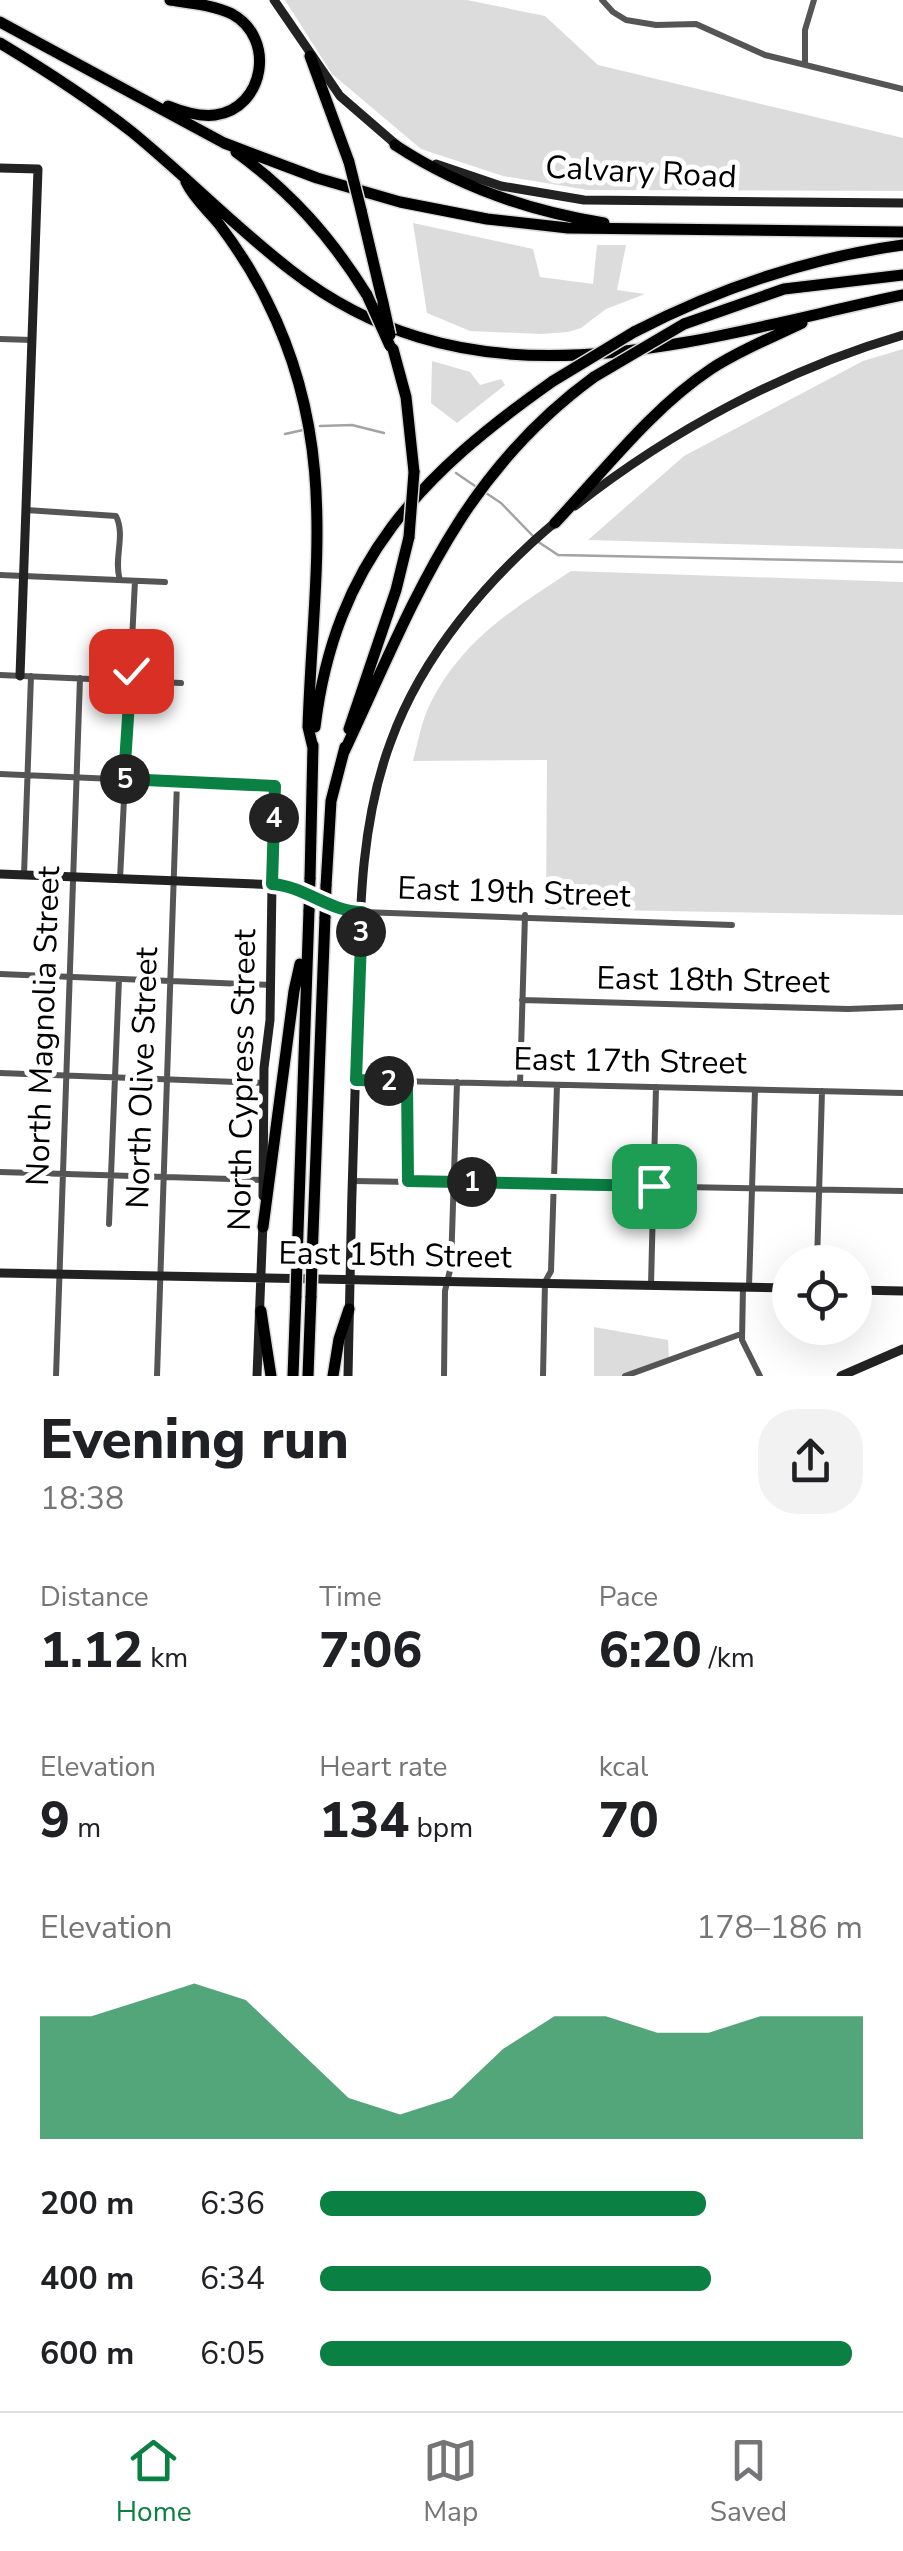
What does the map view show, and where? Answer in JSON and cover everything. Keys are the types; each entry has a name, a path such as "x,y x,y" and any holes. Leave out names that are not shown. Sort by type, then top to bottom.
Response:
{"highway":[{"path":"141,97 184,112 214,115 244,100 258,78 259,50 242,21 218,9 170,0"},
{"path":"0,22 224,143 275,181 336,246 367,295 393,351"},
{"path":"0,42 103,110 318,290 398,332 512,357 583,356 711,339 903,295"},
{"path":"308,1376 331,801 351,719 396,590 409,537 414,472 406,397 349,162 310,56"},
{"path":"224,143 317,178 426,208 543,226 903,232"},
{"path":"394,144 449,178 506,200 562,216 653,230"},
{"path":"184,178 238,252 267,301 290,354 307,413 316,461 318,502 308,728 313,748"},
{"path":"293,1376 313,748 320,685 330,644 346,602 373,551 394,522 452,462 509,413 634,332 757,279 820,261 903,245"},
{"path":"344,752 438,554 463,511 494,469 542,419 594,377 684,324 784,289 903,274"},
{"path":"550,527 691,384 735,354 819,314"},
{"path":"263,1227 294,991 308,935"},
{"path":"333,1376 349,1309"},
{"path":"261,1311 271,1376"}],"main road":[{"name":"Calvary Road","path":"274,0 340,96 394,144 457,172 563,198 627,202 903,203"},
{"path":"0,168 38,169 24,576 26,676"},
{"path":"348,1376 362,912 371,808 383,764 422,675 453,630 529,547 651,452 732,404 822,363 903,335"},
{"name":"East 19th Street","path":"0,874 272,884 295,888 344,910 362,912"},
{"name":"North Cypress Street","path":"256,1376 272,884"},
{"name":"East 15th Street","path":"0,1272 772,1288"},
{"path":"872,1290 903,1291"},
{"path":"841,1376 903,1349"}],"street":[{"path":"602,0 626,20 656,25 696,24 753,51 903,89"},
{"path":"805,64 805,30 814,0"},
{"path":"0,339 32,340"},
{"path":"26,510 113,515 120,522 120,580"},
{"path":"0,575 165,582"},
{"path":"120,878 135,582"},
{"path":"0,675 181,683"},
{"path":"24,875 26,676"},
{"name":"North Magnolia Street","path":"56,1376 80,678"},
{"path":"0,774 176,782"},
{"name":"North Cypress Street","path":"176,782 275,786 272,884"},
{"name":"North Olive Street","path":"156,1376 176,782"},
{"name":"East 19th Street","path":"362,912 732,925"},
{"path":"520,1084 525,915"},
{"path":"0,974 271,985"},
{"path":"109,1224 119,979"},
{"name":"East 18th Street","path":"522,1000 848,1009 903,1006"},
{"path":"0,1072 264,1082"},
{"name":"East 17th Street","path":"356,1080 903,1093"},
{"path":"407,1081 408,1181"},
{"path":"444,1376 457,1082"},
{"path":"543,1376 545,1282 551,1271 556,1085"},
{"path":"651,1285 656,1087"},
{"path":"755,1090 741,1334 760,1376"},
{"path":"817,1245 822,1091"},
{"path":"0,1172 263,1180"},
{"path":"354,1181 903,1191"},
{"path":"625,1376 741,1334"}],"shaded area":[{"path":"285,0 467,0 545,16 598,65 903,138 903,191 588,190 503,176 421,149 332,74"},
{"path":"413,223 533,249 540,277 593,284 597,245 626,245 617,290 645,294 606,309 581,328 568,332 470,331 427,313"},
{"path":"903,349 903,549 588,540 684,456 863,361"},
{"path":"432,361 470,372 480,385 501,379 505,385 457,423 431,403"},
{"path":"571,571 903,582 903,915 546,909 547,760 413,761 428,709 459,660 492,627"},
{"path":"594,1327 668,1340 669,1359 625,1376 594,1376"}],"waterway":[{"path":"320,426 352,425 384,433"},
{"path":"285,434 303,430"},
{"path":"456,473 475,486"},
{"path":"486,493 532,535"},
{"path":"537,541 558,555 903,562"}],"route":[{"path":"131,671 124,779 275,786 272,884 295,888 344,910 362,912 356,1080 407,1081 408,1181 654,1186"}]}
